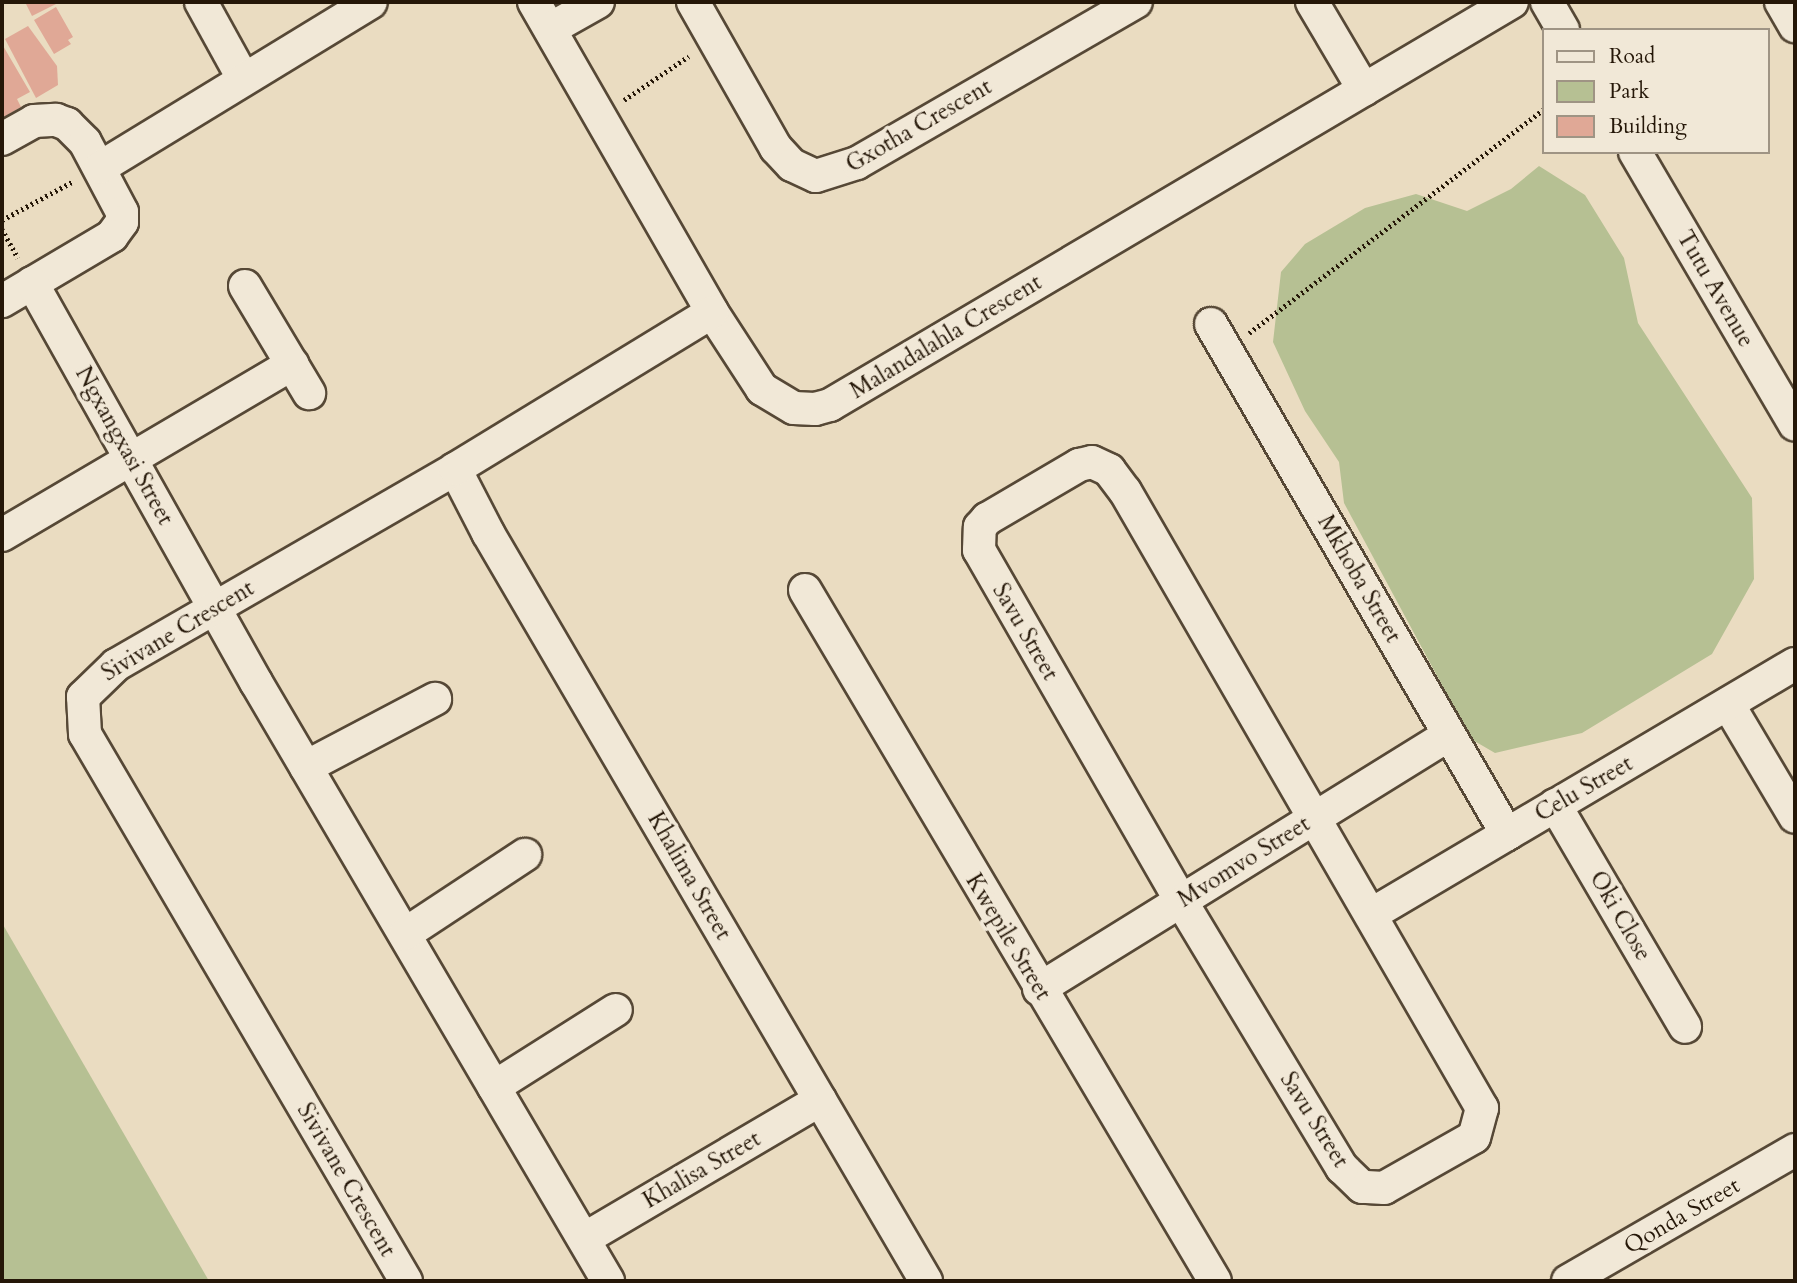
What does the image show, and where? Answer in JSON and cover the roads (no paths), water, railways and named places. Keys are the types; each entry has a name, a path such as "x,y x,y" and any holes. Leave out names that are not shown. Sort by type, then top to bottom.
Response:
{"street":[{"path":"201,2 243,78"},
{"path":"101,167 371,2"},
{"name":"Malandalahla Crescent","path":"534,2 712,312 765,393 793,408 830,405 1512,2"},
{"path":"550,29 598,2"},
{"name":"Gxotha Crescent","path":"693,2 776,148 803,172 828,175 1136,2"},
{"path":"1312,2 1364,90"},
{"path":"1547,2 1562,28"},
{"path":"1781,2 1795,26"},
{"path":"2,139 34,121 56,120 77,132 101,167 122,212 118,229 2,301"},
{"name":"Tutu Avenue","path":"1636,154 1795,425"},
{"name":"Ngxangxasi Street","path":"32,284 306,767 608,1281"},
{"path":"245,286 309,393"},
{"name":"Sivivane Crescent","path":"406,1281 81,722 83,697 98,677 455,469 712,312"},
{"name":"Mkhoba Street","path":"1218,337 1507,834"},
{"path":"2,535 292,364"},
{"name":"Savu Street","path":"1101,464 1109,470 1317,817 1475,1093 1482,1118 1474,1138 1462,1146 1384,1188 1372,1190 1351,1180 1342,1168 1181,901 986,564 977,540 980,527 999,511 1079,465 1101,464"},
{"name":"Khalima Street","path":"455,469 488,533 926,1281"},
{"name":"Kwepile Street","path":"804,590 1215,1281"},
{"name":"Celu Street","path":"1372,914 1795,664"},
{"path":"306,767 435,699"},
{"path":"1728,704 1795,817"},
{"name":"Mvomvo Street","path":"1039,989 1449,735"},
{"name":"Oki Close","path":"1555,805 1685,1027"},
{"path":"405,934 525,855"},
{"path":"494,1087 616,1010"},
{"name":"Khalisa Street","path":"583,1239 820,1100"},
{"name":"Qonda Street","path":"1568,1281 1795,1150"}]}
